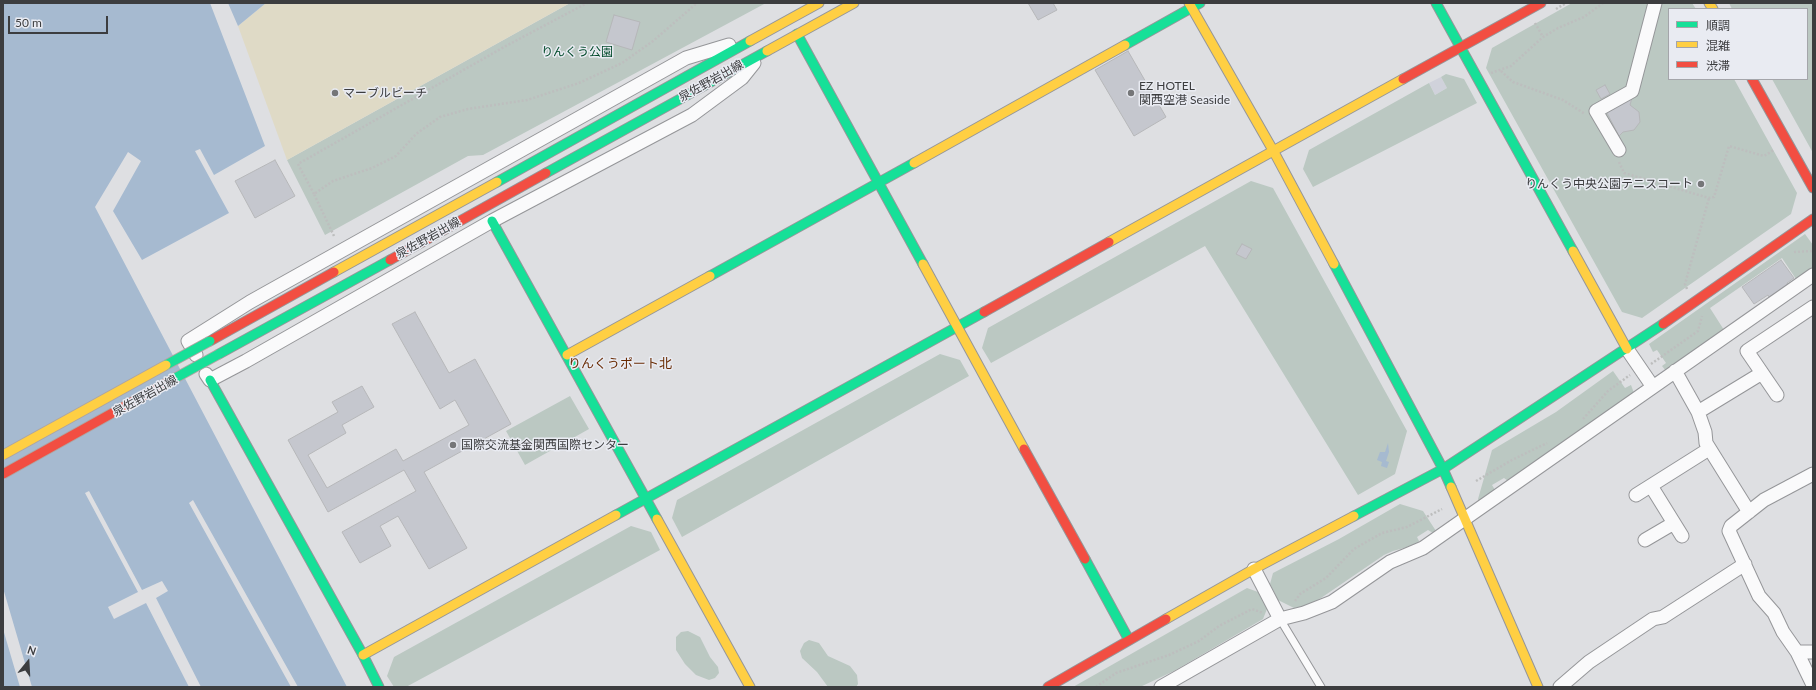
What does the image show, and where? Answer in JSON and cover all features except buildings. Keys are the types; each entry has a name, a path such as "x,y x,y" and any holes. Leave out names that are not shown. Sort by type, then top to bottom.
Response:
{"street":[{"name":"泉佐野岩出線","path":"3,455 819,3"},
{"name":"泉佐野岩出線","path":"3,474 762,52 854,3"},
{"path":"1436,3 1627,349 1653,387"},
{"path":"363,655 1541,3"},
{"path":"1619,150 1596,111 1632,91 1655,3"},
{"path":"567,355 879,183 1194,4 1443,469 1538,687"},
{"path":"379,687 363,655 188,340 250,302 686,58 765,34"},
{"path":"797,34 1129,640"},
{"path":"210,380 492,221 692,115 742,78 762,52"},
{"path":"1753,80 1813,188"},
{"path":"1048,687 1254,569 1443,469 1627,349 1813,219"},
{"path":"492,221 750,687"},
{"path":"1161,687 1280,619 1332,602 1390,562 1423,548 1813,275"},
{"path":"1777,395 1747,351 1813,308"},
{"path":"1676,371 1698,412 1705,432 1706,444 1749,512"},
{"path":"1698,412 1762,374"},
{"path":"1636,495 1709,449"},
{"path":"1813,474 1764,500 1731,526 1729,531 1759,596 1774,613 1783,632 1797,652 1813,685"},
{"path":"1651,486 1682,536"},
{"path":"1645,540 1674,523"},
{"path":"1560,687 1589,662 1653,619 1663,617 1745,564"},
{"path":"1254,569 1280,619"},
{"path":"1797,652 1813,652"}],"lane":[{"path":"1280,619 1321,687"}],"path":[{"path":"334,236 298,164 504,47 587,3"},
{"path":"314,194 333,181 372,168 396,156 416,134 440,116 468,109 527,100 579,83 622,63 653,41 698,3"},
{"path":"1553,10 1566,3"},
{"path":"1487,75 1511,66 1543,37 1558,28 1584,17 1603,3"},
{"path":"1534,20 1543,37"},
{"path":"1501,71 1513,82 1563,100 1583,114 1591,114 1596,111"},
{"path":"1619,150 1618,157 1624,172 1709,198 1714,196 1729,146 1764,156 1777,149"},
{"path":"1688,291 1684,284 1709,198"},
{"path":"1793,252 1813,251"},
{"path":"1649,366 1698,331 1702,311"},
{"path":"1580,421 1608,391 1634,373"},
{"path":"1476,481 1512,460 1551,441"},
{"path":"1292,607 1300,594 1326,578 1354,549 1382,533 1407,527 1442,509"},
{"path":"1096,687 1116,673 1170,655 1198,641 1219,626 1252,609 1264,614"}],"shaded area":[{"path":"1441,77 1447,88 1435,95 1429,83"}],"green space":[{"name":"りんくう公園","path":"570,3 766,3 483,155 468,156 325,235 287,160"},
{"path":"1572,3 1692,3 1695,8 1668,8 1668,80 1735,80 1797,193 1791,214 1642,318 1622,312 1486,68 1492,48"},
{"path":"1729,3 1813,3 1813,153 1773,80 1808,80 1808,8 1732,8"},
{"path":"1446,74 1464,79 1477,103 1313,187 1303,169 1309,150 1429,83 1435,95 1447,88 1441,77"},
{"path":"1251,181 1273,188 1407,431 1395,474 1358,495 1205,246 991,363 982,348 988,328"},
{"path":"1805,234 1813,245 1813,267 1796,279 1782,258 1710,308 1724,330 1666,371 1662,366 1666,363 1657,350 1653,352 1649,344"},
{"path":"940,354 960,360 969,376 682,537 672,518 677,500"},
{"path":"1613,371 1625,388 1631,385 1634,393 1508,481 1504,478 1492,485 1495,490 1479,502 1478,499 1492,450 1556,412"},
{"path":"570,396 589,429 525,465 506,431"},
{"path":"1400,504 1423,511 1436,531 1433,533 1428,530 1417,537 1419,541 1418,544 1384,555 1321,598 1306,606 1294,608 1278,600 1270,584 1273,573 1339,539"},
{"path":"631,526 651,532 660,550 406,687 394,687 387,676 394,657"},
{"path":"1247,588 1258,592 1267,609 1263,619 1174,671 1140,687 1073,687"},
{"path":"688,631 700,637 710,657 718,667 719,673 715,678 709,680 696,675 685,664 676,650 676,637 681,632"},
{"path":"809,640 819,643 828,656 850,666 857,675 858,684 856,687 828,687 817,672 802,658 800,651 804,643"}],"sand":[{"name":"マーブルビーチ","path":"266,3 570,3 287,160 238,26"}],"water":[{"path":"3,3 210,3 265,146 214,175 200,149 195,151 229,213 142,260 113,211 141,161 128,152 95,207 347,687 3,687"},
{"path":"228,3 266,3 238,26"},
{"path":"1388,443 1389,452 1386,461 1389,462 1387,468 1381,466 1382,462 1377,460 1380,452 1385,452"}],"pier":[{"path":"89,491 142,590 162,581 168,591 156,598 201,687 189,687 146,603 114,619 108,607 138,592 85,493"},
{"path":"193,500 298,687 291,687 189,503"},
{"path":"3,588 32,687 20,687 3,629"}],"traffic: fast":[{"path":"1125,45 1200,3"},
{"path":"1436,3 1573,251"},
{"path":"797,34 923,264"},
{"path":"497,182 750,41"},
{"path":"546,173 767,51"},
{"path":"710,276 914,163"},
{"path":"492,221 657,519"},
{"path":"219,354 390,260"},
{"path":"1334,264 1443,469 1451,487"},
{"path":"616,515 984,312"},
{"path":"1354,516 1443,469 1663,324"},
{"path":"166,365 210,341"},
{"path":"168,382 219,354"},
{"path":"210,380 363,655 379,687"},
{"path":"1085,559 1129,640"}],"traffic: slow":[{"path":"750,41 819,3"},
{"path":"767,51 854,3"},
{"path":"1189,3 1274,152 1334,264"},
{"path":"1709,3 1712,8"},
{"path":"914,163 1125,45"},
{"path":"1109,242 1403,79"},
{"path":"334,272 497,182"},
{"path":"1573,251 1627,349"},
{"path":"923,264 1024,449"},
{"path":"567,355 710,276"},
{"path":"3,455 166,365"},
{"path":"1451,487 1538,687"},
{"path":"363,655 616,515"},
{"path":"1166,619 1254,569 1354,516"},
{"path":"657,519 750,687"}],"traffic: jam":[{"path":"1403,79 1541,3"},
{"path":"1753,80 1813,188"},
{"path":"390,260 546,173"},
{"path":"1663,324 1813,219"},
{"path":"984,312 1109,242"},
{"path":"210,341 334,272"},
{"path":"3,474 168,382"},
{"path":"1024,449 1085,559"},
{"path":"1048,687 1166,619"}],"place":[{"name":"マーブルビーチ","path":"335,93"},
{"name":"EZ HOTEL 関西空港 Seaside","path":"1131,93"},
{"name":"りんくう中央公園テニスコート","path":"1701,184"},
{"name":"国際交流基金関西国際センター","path":"453,445"}],"district":[{"name":"りんくうポート北","path":"620,364"}]}
